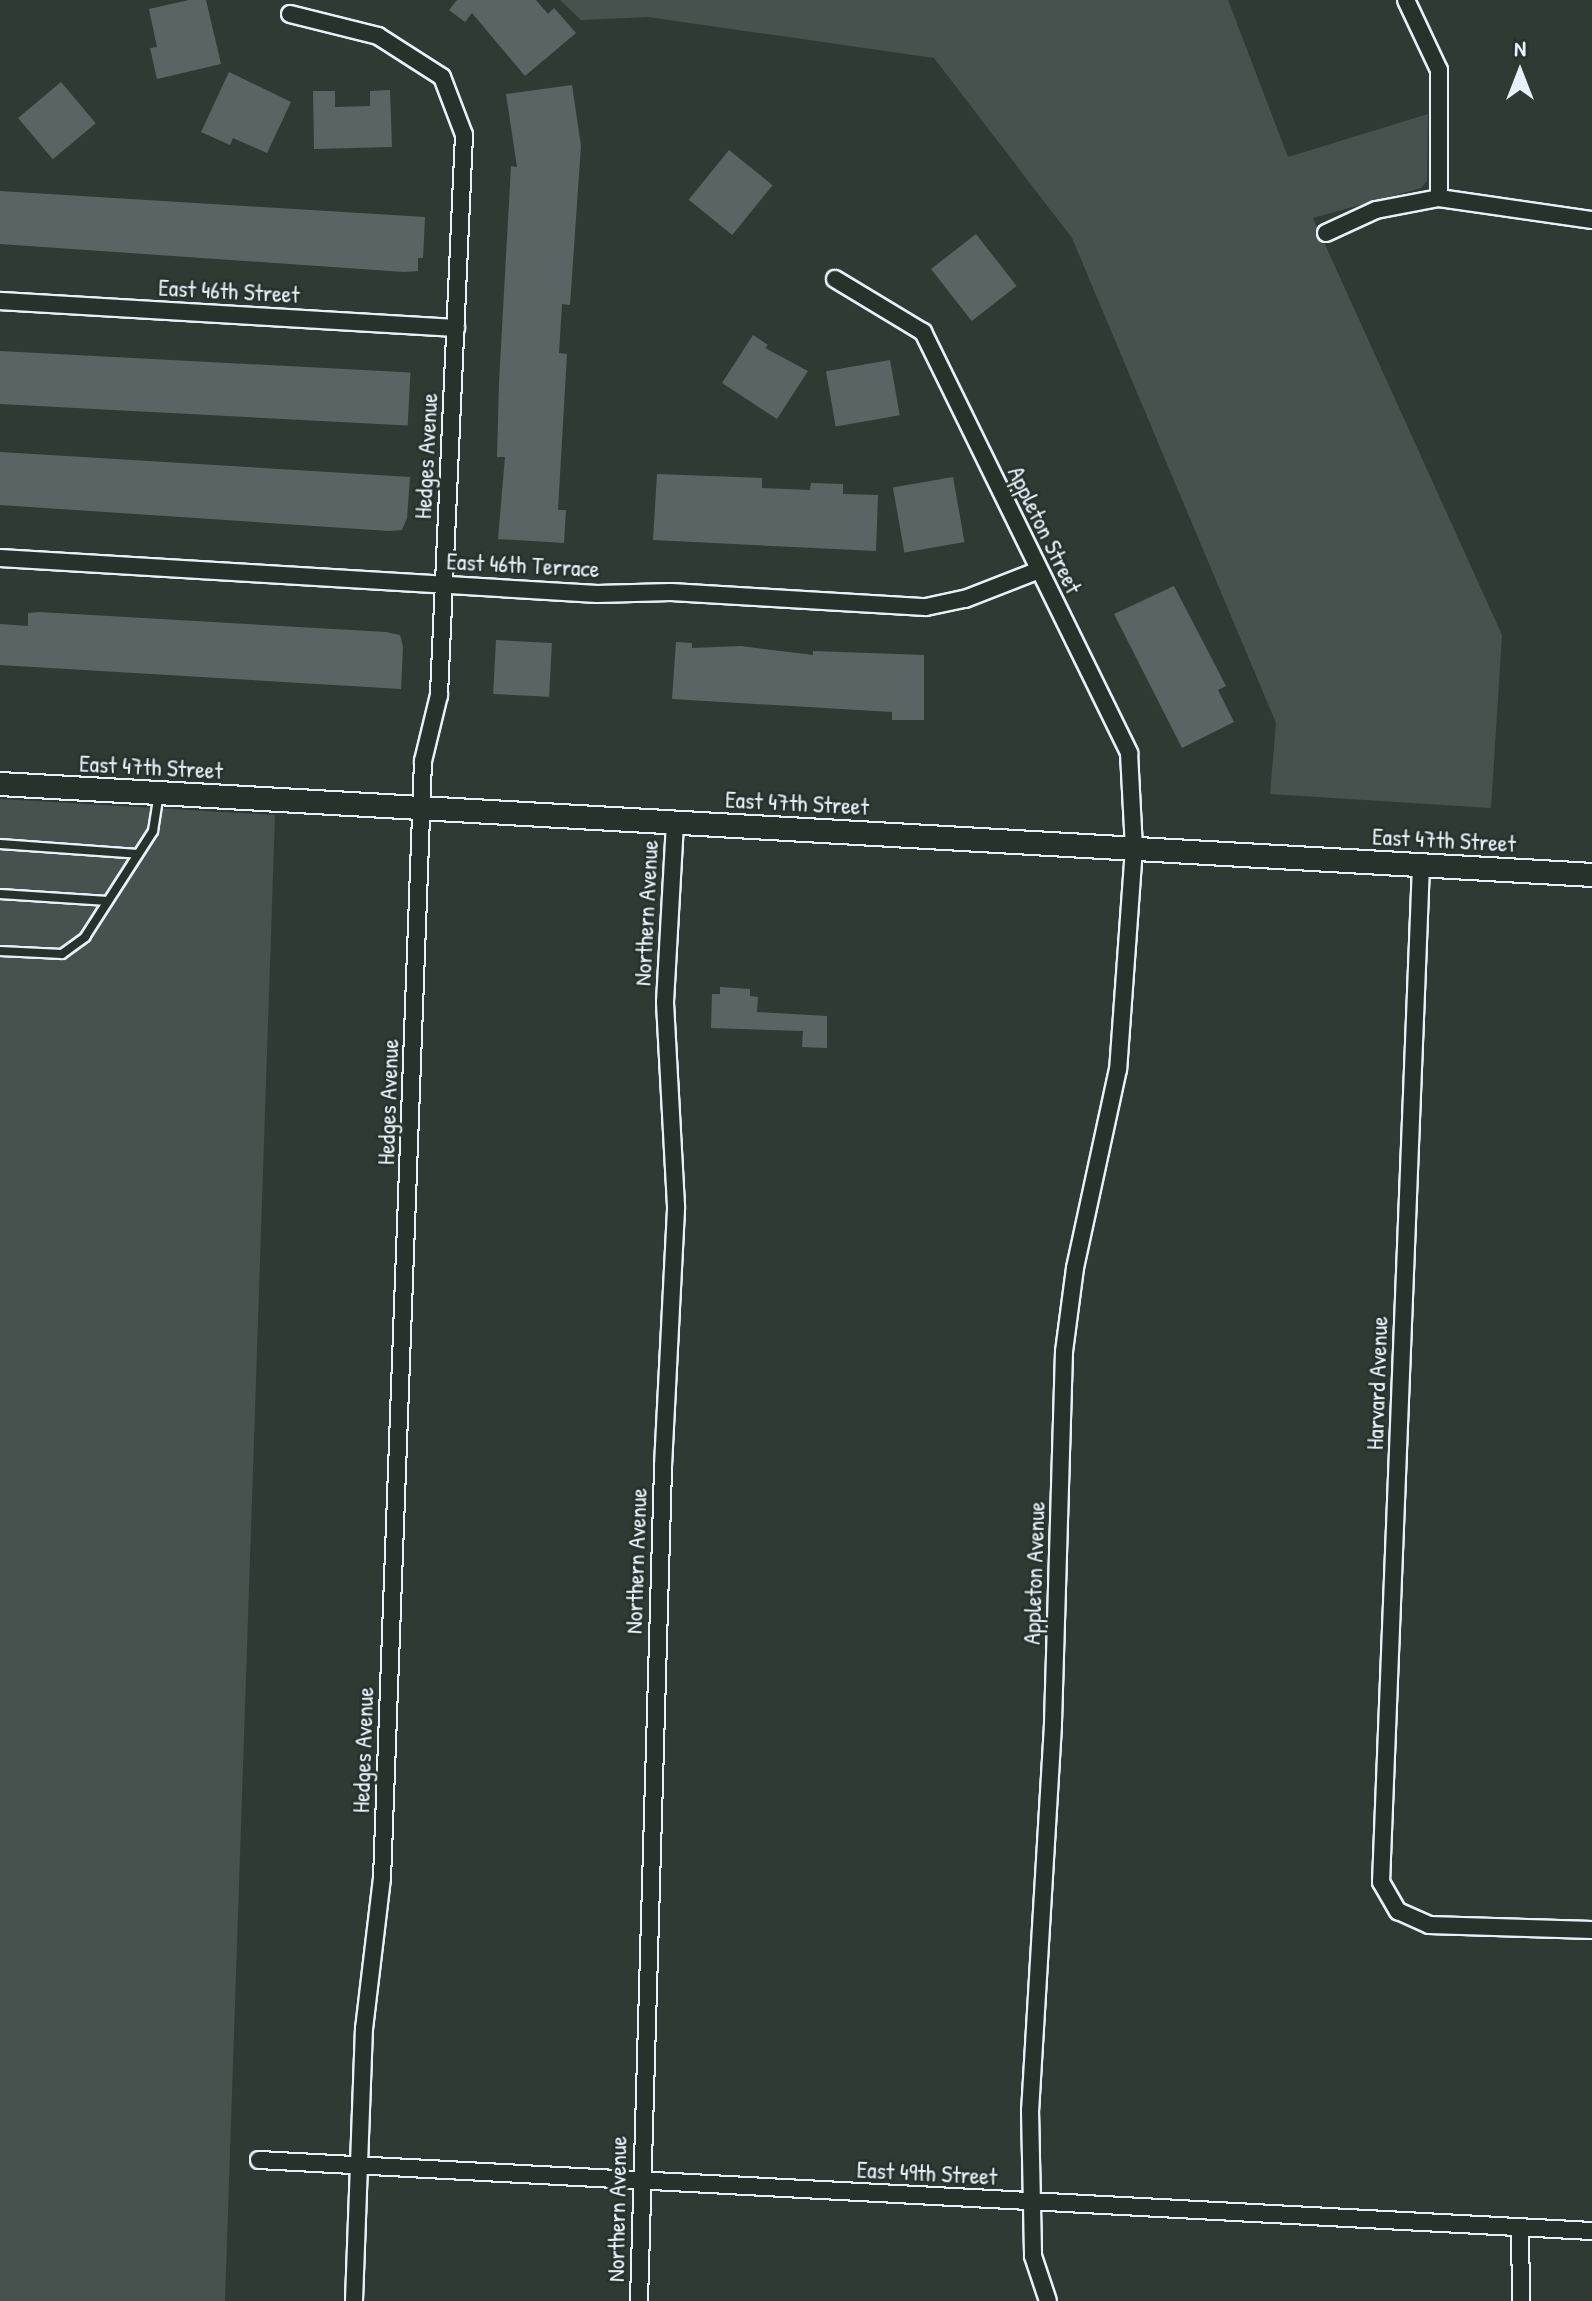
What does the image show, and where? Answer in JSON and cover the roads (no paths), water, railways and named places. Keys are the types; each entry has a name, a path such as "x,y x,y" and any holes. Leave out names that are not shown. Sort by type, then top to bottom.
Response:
{"main road":[{"name":"East 47th Street","path":"0,784 1592,875"}],"street":[{"path":"1406,0 1439,70 1439,198"},
{"name":"Hedges Avenue","path":"290,14 378,36 442,77 464,135 439,695 423,761 382,1878 364,2028 354,2301"},
{"path":"1326,233 1376,210 1439,198 1589,221"},
{"name":"Appleton Street","path":"835,279 923,332 1037,571 1129,753 1134,848"},
{"name":"East 46th Street","path":"0,301 456,328"},
{"name":"East 46th Terrace","path":"0,558 444,585 926,607 965,599 1037,571"},
{"name":"Northern Avenue","path":"639,2301 676,1206 665,1002 675,822"},
{"name":"Appleton Avenue","path":"1048,2301 1033,2256 1030,2110 1053,1725 1064,1352 1075,1268 1118,1069 1134,848"},
{"name":"Harvard Avenue","path":"1421,865 1381,1882 1398,1911 1429,1925 1592,1930"},
{"name":"East 49th Street","path":"259,2160 1592,2231"},
{"path":"1520,2227 1521,2301"}],"lane":[{"path":"0,951 62,954 85,937 153,831 160,793"},
{"path":"0,844 138,854"},
{"path":"0,894 108,901"}]}
